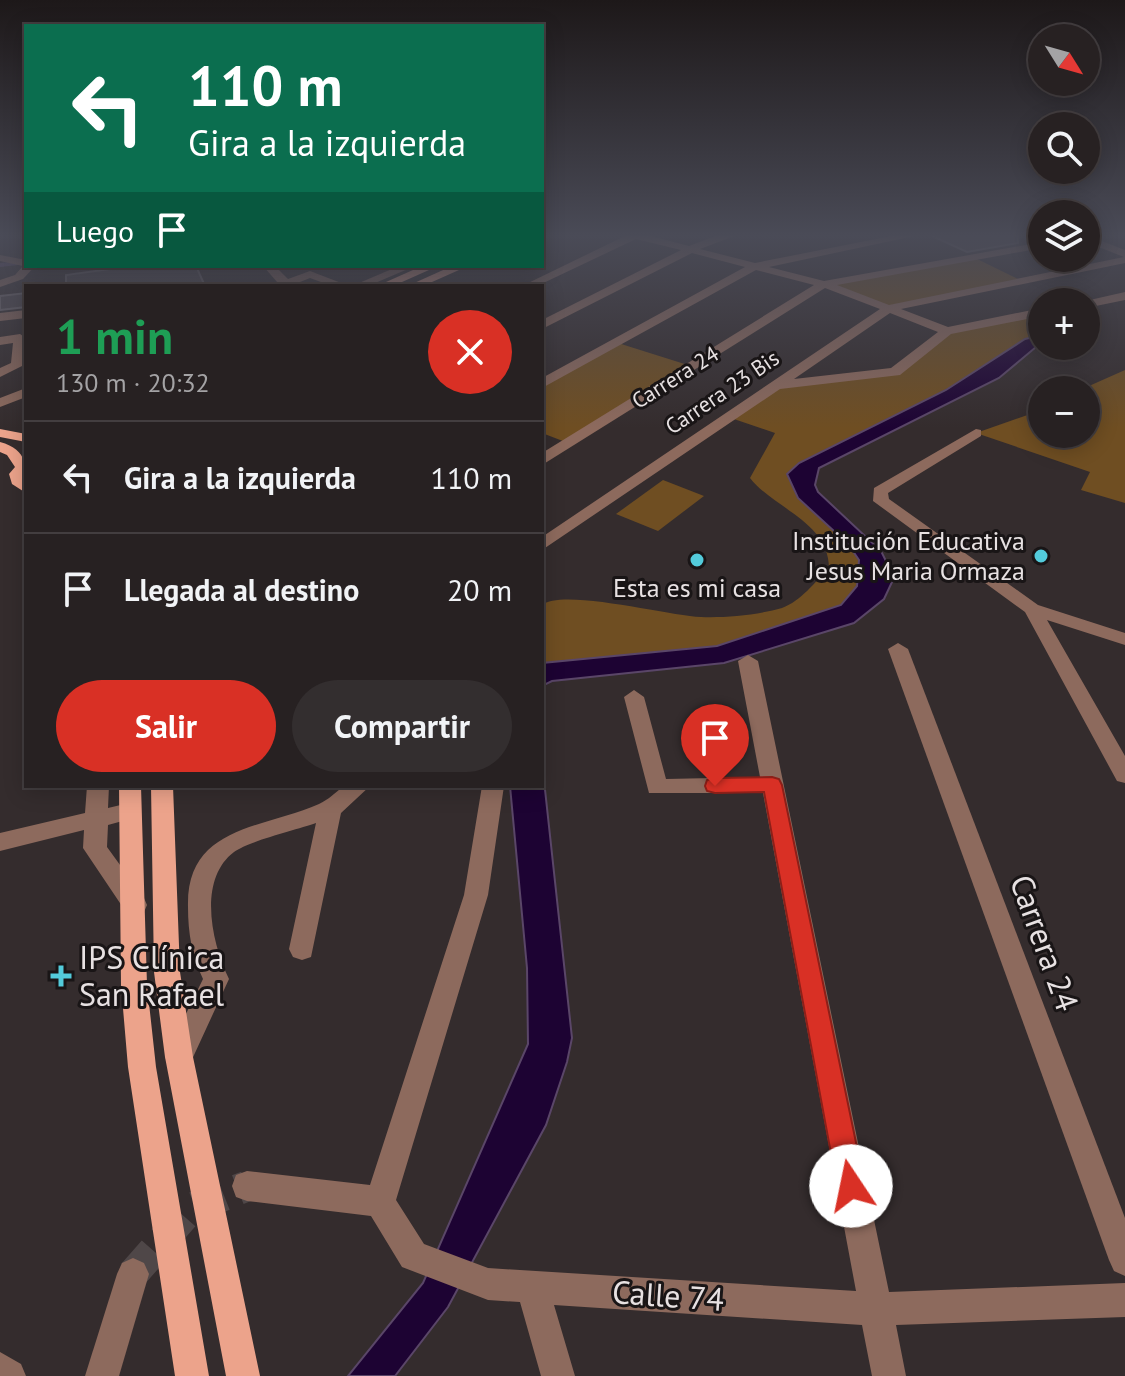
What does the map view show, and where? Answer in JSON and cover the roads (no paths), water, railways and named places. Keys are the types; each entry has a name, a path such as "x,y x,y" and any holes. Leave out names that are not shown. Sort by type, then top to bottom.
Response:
{"main road":[{"path":"0,433 24,438"},
{"path":"0,446 13,452 22,466"},
{"path":"0,474 22,466"},
{"path":"22,466 17,479 24,486"},
{"path":"0,488 24,488"},
{"path":"162,788 167,972 179,1057 243,1376"},
{"path":"130,799 135,905 134,985 142,1067 192,1376"}],"street":[{"path":"544,324 593,299"},
{"path":"544,383 695,299"},
{"name":"Carrera 24","path":"544,459 800,299"},
{"path":"866,299 947,331"},
{"name":"Carrera 23 Bis","path":"544,544 890,308 933,299"},
{"path":"0,317 24,314"},
{"path":"774,386 895,372 947,331 1028,315"},
{"path":"0,341 20,338 22,348 17,365 0,373"},
{"path":"0,403 24,393"},
{"path":"976,433 880,491 881,501 1032,609 1125,639"},
{"path":"1032,609 1125,775"},
{"name":"Carrera 24","path":"898,649 1125,1260"},
{"path":"748,661 889,1376"},
{"path":"634,697 657,787 772,785"},
{"path":"98,788 95,848 135,905"},
{"path":"179,1057 216,979 208,963 201,932 200,899 205,869 227,845 330,809 356,788"},
{"path":"247,1186 380,1202 476,895 493,788"},
{"path":"0,842 96,819 130,799"},
{"path":"302,949 330,809"},
{"name":"Calle 74","path":"380,1202 413,1256 488,1284 875,1309 1125,1300"},
{"path":"102,1376 133,1274"},
{"path":"532,1287 558,1376"},
{"path":"0,1369 9,1376"}],"tunnel":[{"path":"133,1274 190,1209 247,1186"}],"place":[{"name":"Institución Educativa Jesus Maria Ormaza","path":"1041,556"},
{"name":"Esta es mi casa","path":"697,560"},
{"name":"IPS Clínica San Rafael","path":"61,976"}]}
